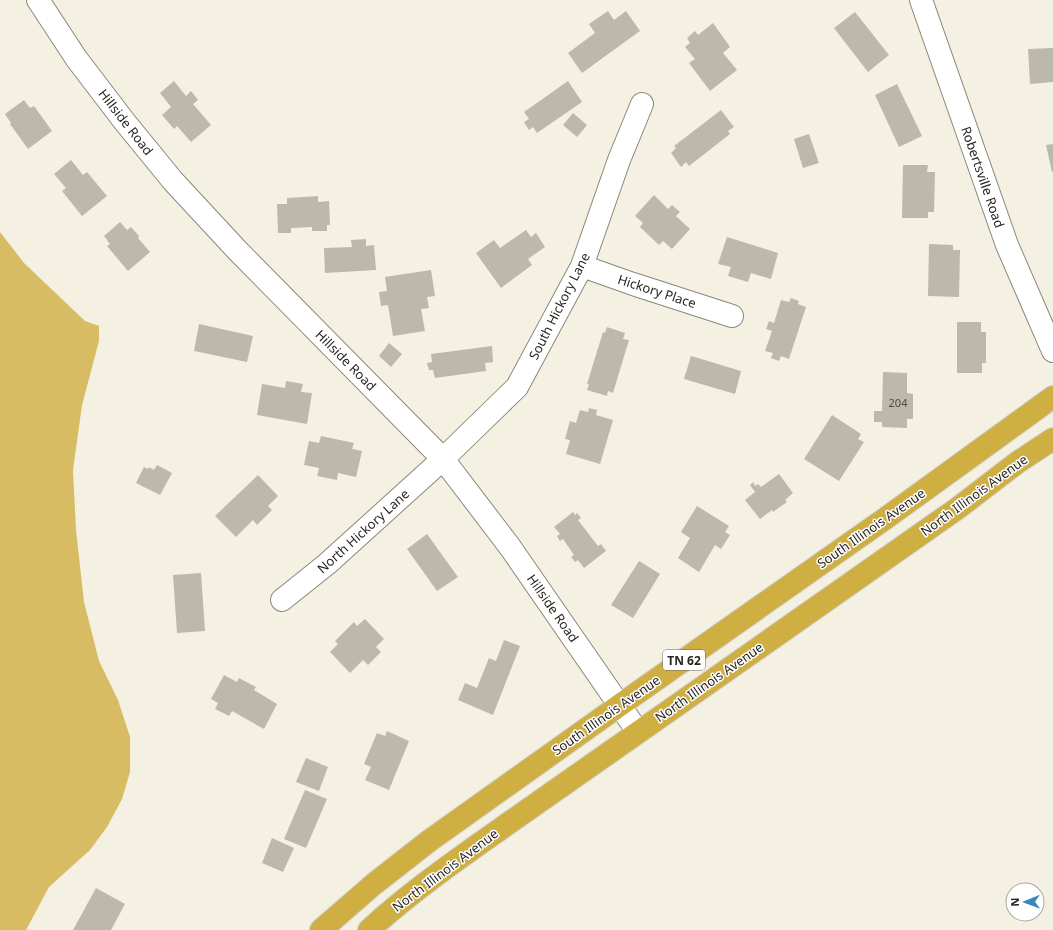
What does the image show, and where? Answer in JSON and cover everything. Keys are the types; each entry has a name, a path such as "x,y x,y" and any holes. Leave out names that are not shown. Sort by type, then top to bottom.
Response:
{"highway":[{"name":"South Illinois Avenue","path":"321,930 374,884 429,840 886,518 1053,397"},
{"name":"North Illinois Avenue","path":"369,930 384,916 439,873 958,508 1018,462 1053,439"}],"street":[{"name":"Hillside Road","path":"38,0 76,58 173,182 237,250 443,459 510,547 638,732"},
{"name":"Robertsville Road","path":"921,0 1007,245 1053,351"},
{"name":"South Hickory Lane","path":"443,459 517,387 582,266 619,160 642,104"},
{"name":"Hickory Place","path":"582,266 732,316"},
{"name":"North Hickory Lane","path":"282,600 328,564 443,459"}],"shaded area":[{"path":"0,232 24,263 85,321 99,326 99,341 82,405 73,470 76,530 84,602 99,661 118,700 130,737 130,772 122,799 107,827 90,850 49,887 26,930 0,930"}],"building":[{"path":"608,11 614,20 626,11 640,31 582,73 568,53 595,33 589,24"},
{"path":"855,12 889,55 868,72 834,28"},
{"path":"713,23 730,47 723,53 737,70 710,91 689,63 695,59 685,47 690,43 687,38 695,31 698,35"},
{"path":"1053,48 1053,82 1030,84 1028,49"},
{"path":"174,81 186,96 191,91 198,100 193,104 211,125 191,142 177,126 174,129 162,115 171,107 160,93"},
{"path":"568,81 582,102 537,133 533,127 529,130 524,122 529,119 524,112"},
{"path":"897,84 922,136 899,147 875,95"},
{"path":"24,100 30,108 34,106 52,131 28,149 10,124 11,123 5,114"},
{"path":"721,110 734,127 728,131 730,134 689,166 686,162 681,167 671,153 676,148 674,146"},
{"path":"573,113 587,125 577,137 563,125"},
{"path":"809,134 819,163 803,168 794,139"},
{"path":"1053,144 1053,172 1052,172 1046,145"},
{"path":"71,160 83,175 87,172 107,196 82,216 62,191 66,188 54,174"},
{"path":"903,165 928,165 927,172 935,172 934,212 928,212 928,218 902,218"},
{"path":"654,195 668,209 672,205 680,212 676,216 690,229 672,249 663,241 659,245 640,227 643,223 635,216"},
{"path":"318,196 318,202 329,201 330,225 327,225 327,231 312,231 312,227 291,228 291,233 278,233 277,204 287,204 287,198"},
{"path":"120,222 127,230 131,227 150,252 128,271 107,246 110,244 104,236"},
{"path":"526,230 531,237 536,233 545,247 528,259 532,265 501,288 476,253 494,240 500,248"},
{"path":"727,237 778,253 771,279 751,273 748,282 728,276 731,267 718,264"},
{"path":"366,239 366,246 374,245 376,270 325,273 324,248 352,247 351,240"},
{"path":"929,244 953,245 953,250 960,250 959,297 928,296"},
{"path":"431,270 435,296 427,297 429,308 421,309 425,331 393,336 388,305 381,306 379,292 387,291 385,277"},
{"path":"791,298 799,301 798,304 806,307 789,359 781,356 779,361 771,358 773,353 765,351 772,331 766,329 769,321 774,323 781,300 789,302"},
{"path":"957,322 981,322 981,332 986,332 986,363 982,363 982,373 957,373"},
{"path":"199,324 253,336 247,362 194,351"},
{"path":"607,327 625,333 623,339 629,340 613,393 608,391 607,396 587,390 589,384 587,384 603,332 605,333"},
{"path":"389,343 402,354 391,367 379,356"},
{"path":"492,346 493,362 485,363 486,371 435,378 433,370 429,370 427,363 432,362 431,354"},
{"path":"691,356 741,371 735,394 684,379"},
{"path":"883,372 907,373 907,393 913,394 913,419 907,419 907,428 882,427 882,422 874,422 874,411 882,411"},
{"path":"286,381 303,384 301,392 312,393 307,424 257,415 262,384 285,388"},
{"path":"589,408 597,410 596,415 613,420 600,464 566,454 570,440 565,439 570,421 576,423 580,410 588,412"},
{"path":"832,415 861,434 858,439 864,442 839,481 804,459"},
{"path":"321,436 354,443 352,449 362,451 356,477 338,473 337,480 317,476 319,468 304,465 309,441 319,443"},
{"path":"157,465 172,473 160,495 136,483 144,467 148,469 149,467 154,470"},
{"path":"779,474 793,493 785,500 787,502 773,512 772,510 760,519 745,500 755,492 750,485 753,482 755,486 758,484 761,487"},
{"path":"258,475 278,496 268,506 272,510 257,525 253,520 236,537 215,516"},
{"path":"697,506 729,526 725,532 730,535 721,549 715,545 699,572 678,558 690,538 681,532"},
{"path":"573,512 575,515 577,513 581,518 578,520 598,546 601,544 606,551 584,568 578,560 575,562 571,557 574,555 563,539 560,541 557,536 560,534 554,527"},
{"path":"427,534 458,577 437,591 407,549"},
{"path":"639,561 660,574 633,618 611,605"},
{"path":"201,573 205,631 177,633 173,575"},
{"path":"365,619 384,639 376,647 381,652 368,665 363,660 350,673 330,652 338,644 335,641 354,622 357,626"},
{"path":"504,640 520,646 493,715 458,700 465,683 477,688 489,658 496,661"},
{"path":"224,675 237,682 239,678 256,687 254,690 277,704 264,729 232,711 229,716 215,709 218,703 211,699"},
{"path":"387,731 409,741 389,790 365,780 371,767 364,764 377,733 385,736"},
{"path":"306,758 328,767 319,791 296,782"},
{"path":"305,790 327,799 306,848 284,839"},
{"path":"272,838 294,848 283,872 262,863"},
{"path":"96,888 125,904 111,930 73,930"}]}
